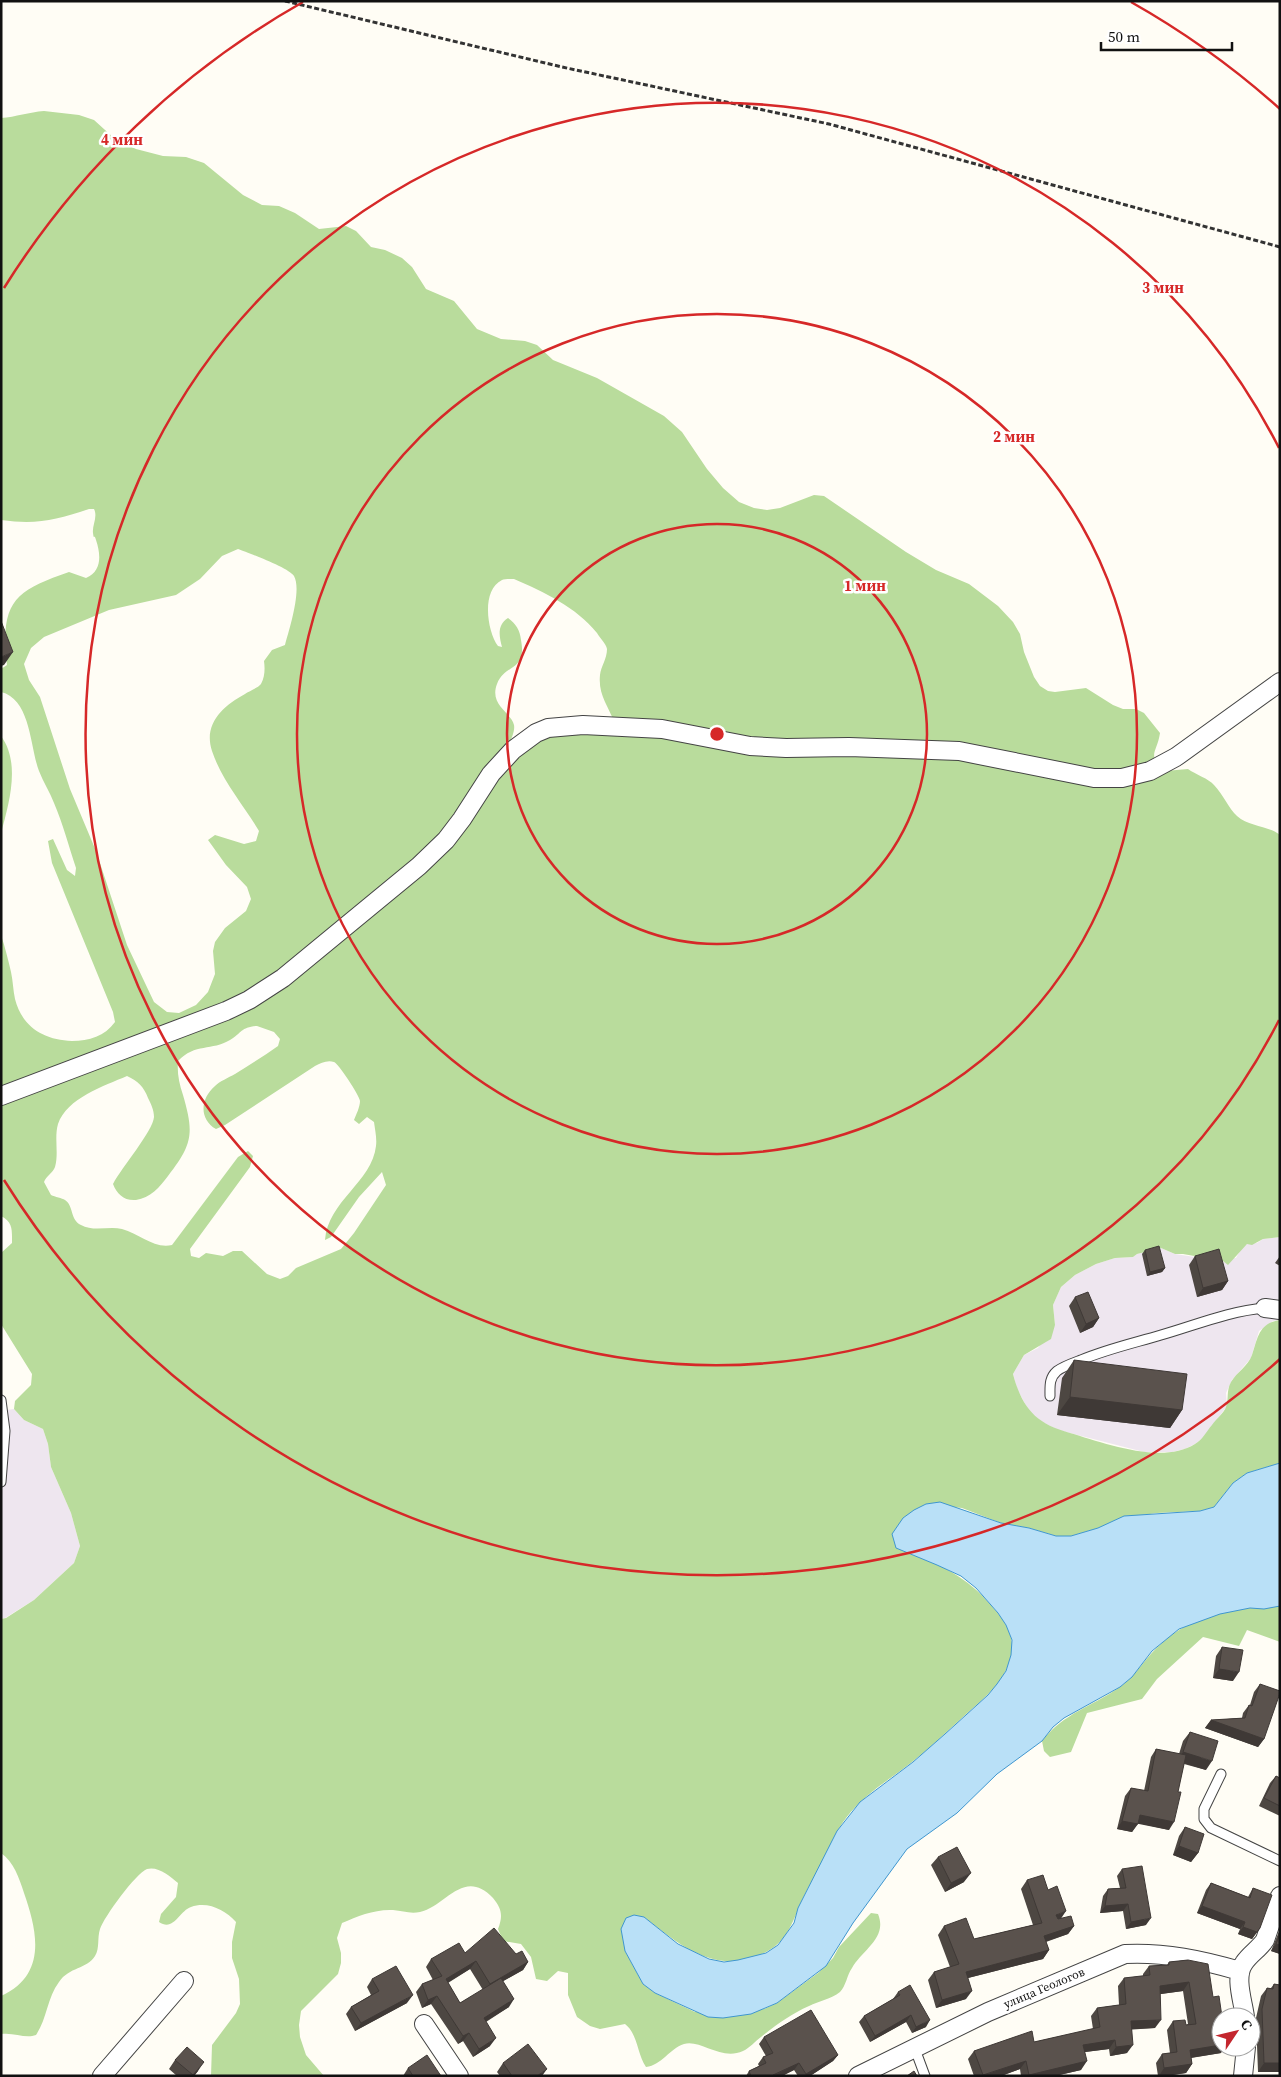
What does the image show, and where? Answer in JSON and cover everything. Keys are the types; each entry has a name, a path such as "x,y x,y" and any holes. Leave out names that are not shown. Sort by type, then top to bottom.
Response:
{"street":[{"path":"1,1096 226,1011 249,1000 283,978 419,866 446,840 491,774 524,741 548,728 583,725 662,729 750,746 777,748 849,747 959,751 1094,778 1122,778 1150,771 1176,757 1280,682"},
{"path":"1244,2007 1240,1971 1244,1962 1265,1940 1280,1896"},
{"name":"улица Геологов","path":"858,2076 988,2012 1125,1954 1141,1953 1178,1956 1206,1961 1240,1971"},
{"path":"102,2076 184,1981"},
{"path":"424,2024 459,2076"},
{"path":"1243,2076 1245,2057"}],"lane":[{"path":"1050,1396 1050,1379 1056,1372 1112,1347 1245,1310 1272,1309"},
{"path":"1,1400 5,1431 1,1482"},
{"path":"1221,1774 1204,1808 1204,1819 1211,1828 1280,1861"},
{"path":"914,2048 925,2076"}],"path":[{"path":"285,1 562,67 829,124 1280,247"}],"shaded area":[{"path":"1280,1237 1280,1320 1273,1321 1259,1331 1251,1358 1232,1380 1226,1393 1227,1406 1204,1437 1195,1444 1172,1452 1144,1452 1058,1430 1040,1421 1029,1411 1017,1389 1013,1374 1024,1355 1038,1348 1055,1325 1053,1305 1061,1287 1075,1275 1096,1264 1115,1258 1133,1257 1137,1254 1161,1248 1175,1254 1195,1257 1236,1258 1241,1249 1247,1244 1257,1243 1263,1239"},
{"path":"14,1409 24,1420 43,1429 48,1444 51,1467 71,1513 80,1546 74,1563 34,1600 1,1619 1,1411"}],"green space":[{"path":"38,112 79,115 94,120 115,139 136,149 163,156 186,157 204,163 243,195 262,205 279,206 295,213 319,229 346,226 356,231 371,247 385,250 402,258 412,267 426,289 454,301 477,329 501,339 525,341 537,345 553,360 597,378 664,416 682,432 707,469 723,488 739,502 754,508 767,510 780,508 814,495 824,496 906,552 936,570 969,584 998,606 1013,622 1020,634 1024,652 1034,677 1040,686 1048,691 1055,692 1086,688 1113,705 1123,709 1136,709 1144,713 1160,733 1154,757 1165,771 1188,769 1212,783 1231,809 1242,820 1269,829 1280,835 1280,1237 1263,1239 1252,1245 1247,1244 1228,1265 1223,1261 1175,1254 1161,1248 1137,1254 1133,1257 1115,1258 1096,1264 1075,1275 1061,1287 1053,1305 1055,1325 1051,1339 1024,1355 1013,1374 1026,1405 1032,1413 1048,1425 1099,1442 1133,1450 1166,1453 1182,1450 1200,1440 1224,1412 1231,1382 1250,1359 1260,1332 1268,1324 1280,1320 1280,1463 1247,1473 1233,1483 1214,1507 1200,1511 1143,1515 1071,1536 1056,1536 1029,1528 1001,1523 962,1508 926,1504 903,1518 910,1554 936,1564 958,1576 987,1600 1000,1616 1007,1626 1012,1644 1008,1666 1004,1675 985,1697 919,1757 869,1794 853,1809 837,1832 786,1934 774,1947 748,1959 716,1960 700,1955 686,1947 644,1917 625,1951 643,1984 655,1993 695,2012 764,2009 777,2003 818,1973 871,1913 878,1914 880,1930 877,1937 856,1961 840,1992 790,2016 743,2051 735,2053 719,2052 690,2043 679,2046 657,2063 646,2067 635,2039 625,2024 600,2029 590,2026 577,2017 568,1995 568,1973 558,1971 547,1981 536,1979 531,1957 521,1944 503,1941 498,1929 501,1913 496,1902 483,1889 473,1886 455,1891 420,1912 380,1911 342,1923 337,1938 341,1953 338,1974 301,2011 299,2025 300,2037 306,2055 324,2076 211,2076 212,2045 236,2013 240,2004 239,1979 232,1958 232,1942 236,1922 221,1910 210,1906 197,1905 187,1909 173,1923 164,1924 159,1922 161,1914 176,1897 178,1883 164,1872 151,1868 142,1872 136,1878 107,1915 100,1929 97,1950 92,1960 68,1973 59,1982 36,2035 1,2034 1,1996 16,1987 26,1976 32,1964 35,1936 29,1907 18,1876 13,1866 1,1853 1,1619 6,1618 34,1600 74,1563 80,1546 71,1513 51,1467 48,1444 43,1429 24,1420 14,1409 15,1401 31,1385 32,1374 1,1324 1,1253 12,1243 12,1230 8,1221 1,1216 1,935 12,975 18,1009 36,1030 52,1038 78,1041 90,1039 101,1034 115,1022 113,1012 52,863 48,841 53,839 67,870 75,876 76,868 60,819 39,771 24,714 11,696 1,692 1,669 7,665 6,627 9,613 15,602 23,593 35,586 69,572 86,578 95,571 99,562 98,546 93,533 94,509 36,522 1,520 1,118","holes":["238,549 285,569 294,576 297,591 296,600 285,645 272,650 264,661 261,684 229,704 217,717 210,732 210,741 216,762 259,831 256,841 244,844 215,835 208,840 226,865 247,887 251,899 246,911 225,928 215,942 213,951 215,974 208,992 196,1005 179,1013 167,1012 154,1002 127,945 96,851 70,789 40,697 29,680 24,664 31,648 44,637 109,610 176,595 200,579 222,556","514,579 548,595 569,608 589,624 603,641 607,649 600,675 600,688 614,722 509,743 514,725 498,703 495,691 501,677 521,657 520,633 508,618 500,627 502,647 498,646 491,631 488,611 491,592 495,585 503,580","257,1026 274,1032 280,1039 278,1046 219,1083 210,1091 206,1097 203,1109 210,1125 216,1129 225,1125 315,1066 329,1061 334,1062 340,1068 359,1098 359,1106 354,1120 359,1124 367,1117 374,1122 376,1146 373,1159 334,1214 328,1226 325,1240 331,1237 359,1197 382,1172 386,1185 341,1249 296,1268 288,1276 280,1279 267,1274 242,1251 233,1251 223,1256 206,1253 199,1258 191,1256 190,1249 250,1167 253,1156 248,1151 238,1157 172,1245 159,1245 122,1229 96,1229 78,1223 68,1203 64,1199 51,1195 44,1182 55,1167 58,1124 69,1107 87,1094 127,1076 137,1082 146,1094 153,1109 154,1117 143,1140 113,1184 119,1194 125,1198 136,1200 146,1197 158,1188 176,1165 187,1146 189,1138 189,1119 180,1086 178,1061 184,1055 197,1049 223,1043 245,1029"]},
{"path":"1,736 11,758 12,783 1,833"},
{"path":"1280,1606 1280,1642 1247,1630 1239,1646 1203,1637 1157,1679 1142,1699 1087,1713 1071,1752 1050,1757 1044,1751 1042,1741 1050,1731 1069,1717 1120,1687 1156,1648 1181,1629 1191,1623 1226,1612"}],"water":[{"path":"1280,1463 1280,1606 1264,1609 1250,1608 1220,1614 1179,1629 1152,1651 1132,1677 1120,1687 1064,1718 1053,1727 1042,1741 997,1774 957,1813 907,1849 853,1923 826,1966 777,2003 751,2014 723,2018 708,2017 655,1993 643,1984 625,1951 621,1929 626,1918 634,1915 644,1917 678,1944 709,1959 724,1962 766,1953 778,1945 794,1923 798,1908 837,1831 860,1802 913,1762 945,1734 988,1695 1006,1671 1011,1655 1012,1640 1006,1625 998,1613 976,1588 961,1576 896,1548 892,1534 903,1518 926,1504 940,1502 1001,1523 1029,1528 1056,1536 1071,1536 1098,1528 1124,1516 1200,1511 1214,1507 1233,1483 1247,1473"}],"building":[{"path":"1,621 13,652 1,657"},
{"path":"1159,1246 1165,1268 1150,1272 1145,1250"},
{"path":"1219,1249 1228,1281 1203,1288 1195,1256"},
{"path":"1088,1292 1099,1318 1086,1324 1075,1297"},
{"path":"1074,1360 1187,1374 1182,1410 1070,1397"},
{"path":"1222,1647 1243,1650 1239,1672 1219,1669"},
{"path":"1260,1684 1280,1691 1264,1739 1211,1720 1245,1718 1249,1705 1252,1706"},
{"path":"1190,1732 1218,1741 1212,1761 1183,1752"},
{"path":"1156,1749 1186,1755 1178,1792 1181,1792 1174,1822 1140,1815 1138,1824 1122,1821 1131,1788 1148,1791"},
{"path":"1276,1776 1280,1778 1280,1806 1264,1798"},
{"path":"1185,1827 1204,1834 1198,1853 1179,1846"},
{"path":"957,1847 971,1873 951,1883 938,1857"},
{"path":"1142,1866 1151,1918 1131,1922 1128,1904 1105,1906 1108,1889 1126,1888 1122,1869"},
{"path":"1043,1875 1048,1890 1057,1886 1066,1911 1056,1915 1058,1919 1071,1916 1074,1926 1044,1936 1049,1950 966,1972 972,1991 942,2000 934,1972 959,1964 944,1926 966,1918 974,1939 1042,1923 1027,1880"},
{"path":"1211,1883 1250,1898 1253,1888 1272,1895 1257,1932 1243,1927 1245,1922 1202,1906"},
{"path":"494,1928 516,1954 522,1951 528,1962 490,1984 476,1961 446,1979 460,2003 501,1978 514,1999 484,2018 496,2038 479,2049 469,2033 463,2036 437,1996 428,2000 422,1984 442,1976 431,1959 459,1943 465,1953"},
{"path":"1280,1934 1280,1945 1276,1944"},
{"path":"1188,1960 1208,1964 1213,1997 1219,1996 1221,2007 1211,2007 1211,2047 1190,2050 1192,2064 1164,2068 1162,2054 1177,2052 1173,2021 1185,2020 1186,2025 1196,2024 1189,1982 1160,1986 1161,2020 1131,2021 1133,2045 1116,2047 1115,2040 1083,2045 1087,2061 1029,2075 1026,2061 983,2075 974,2051 1032,2031 1034,2042 1100,2027 1097,2008 1126,2004 1124,1978 1150,1975 1149,1966 1169,1965 1169,1962"},
{"path":"396,1966 413,1995 361,2023 351,2007 379,1991 372,1979"},
{"path":"1274,1984 1280,1985 1280,2063 1264,2063 1262,2009 1267,1988 1273,1989"},
{"path":"910,1985 930,2020 916,2027 911,2015 875,2036 864,2016 900,1995 898,1992"},
{"path":"811,2010 838,2055 806,2074 799,2063 774,2076 751,2076 749,2071 766,2063 763,2057 773,2053 764,2037"},
{"path":"528,2044 547,2069 537,2076 512,2076 503,2063"},
{"path":"187,2047 204,2062 193,2075 175,2060"},
{"path":"427,2055 441,2076 413,2076 408,2068"},
{"path":"914,2071 917,2076 907,2076"}]}
